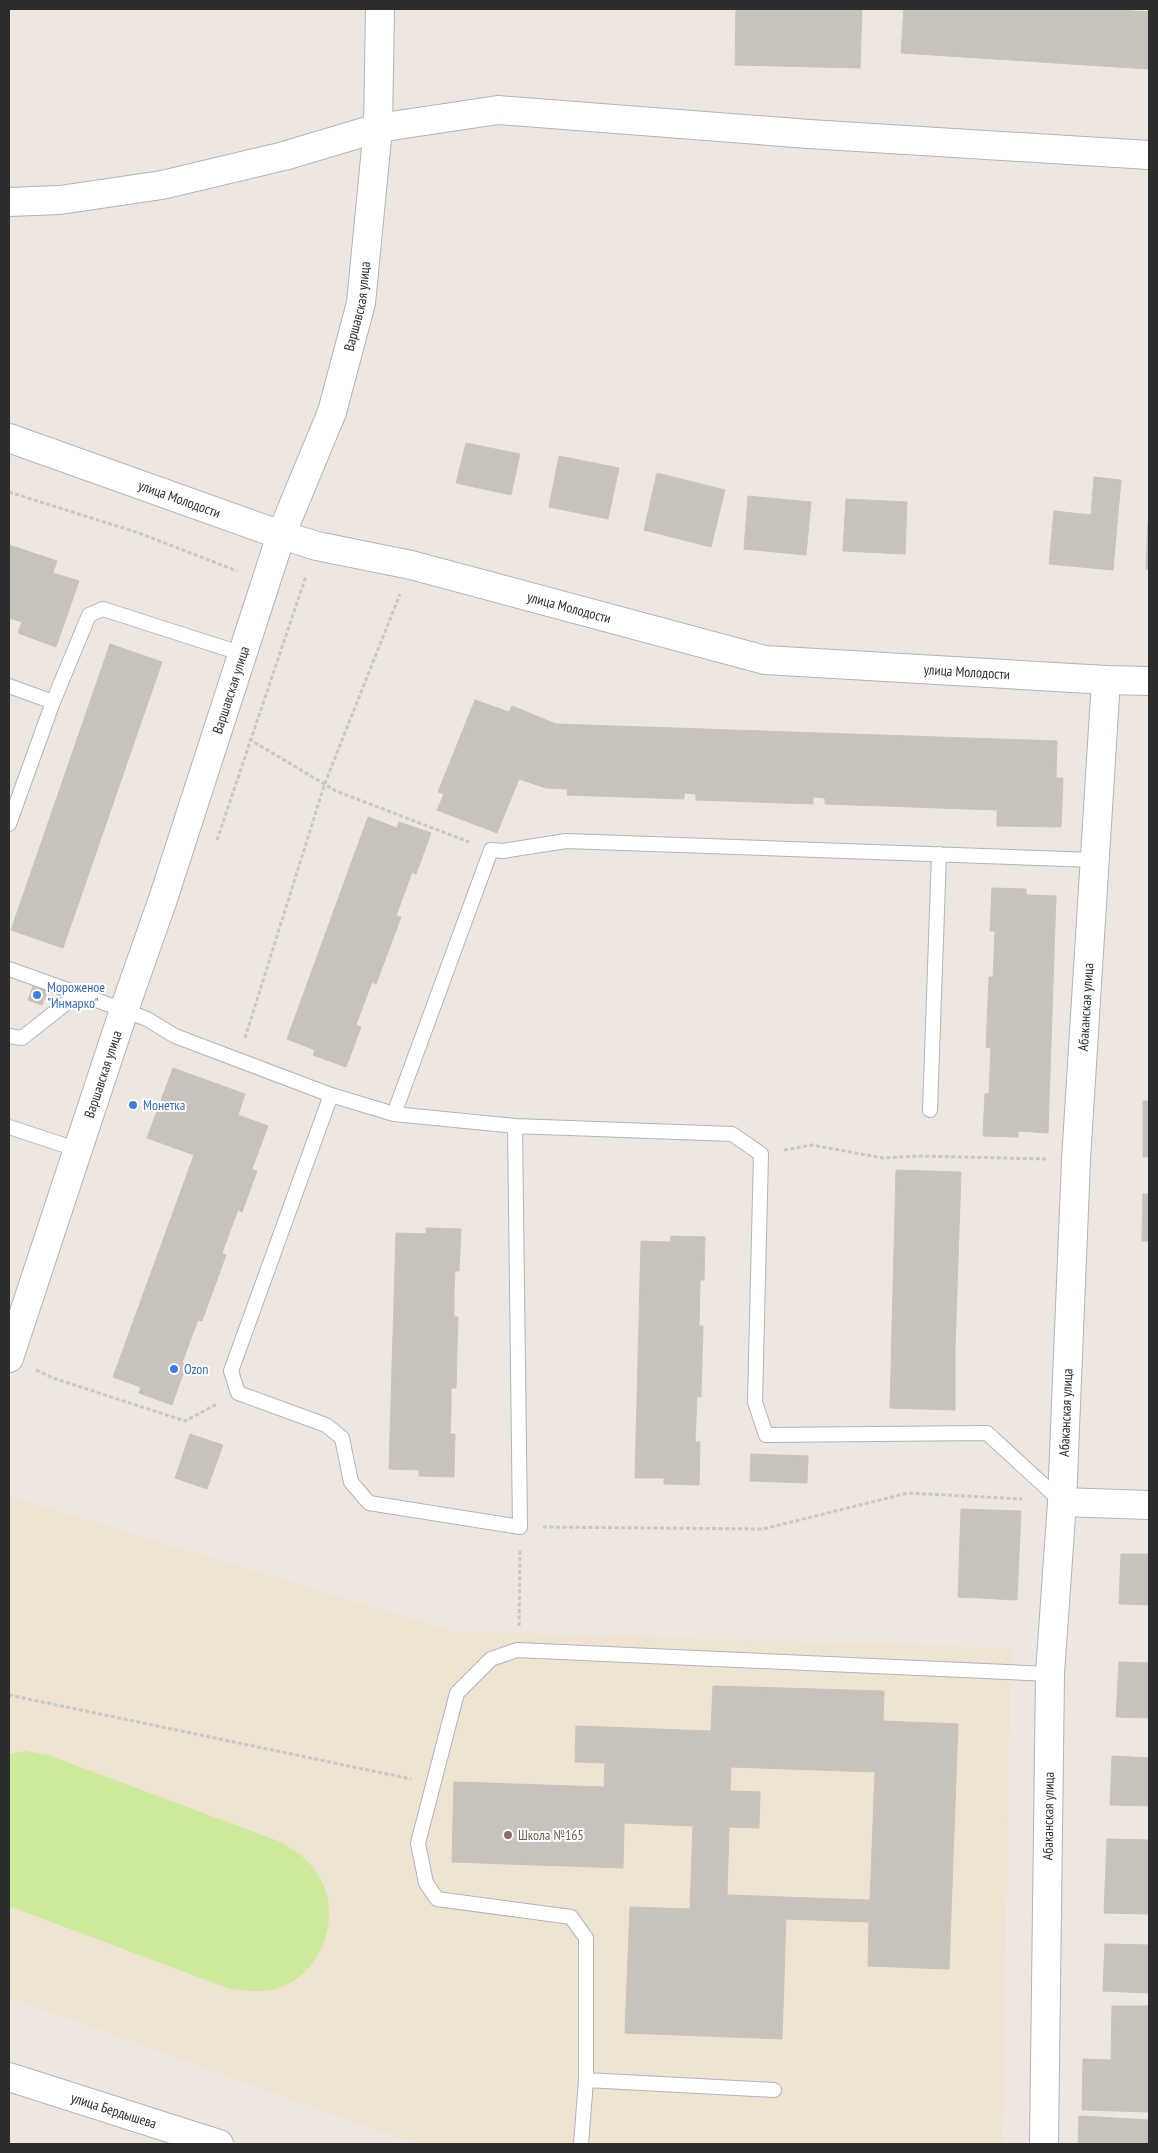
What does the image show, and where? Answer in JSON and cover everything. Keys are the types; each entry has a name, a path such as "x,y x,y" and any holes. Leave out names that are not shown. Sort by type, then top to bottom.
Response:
{"street":[{"name":"Варшавская улица","path":"9,1357 16,1312 79,1150 281,535 332,412 361,303 378,128 380,9"},
{"path":"9,202 60,200 162,185 284,156 378,128 498,110 808,134 1149,155"},
{"name":"улица Молодости","path":"9,438 281,535 317,546 411,565 765,660 1149,681"},
{"name":"Абаканская улица","path":"1044,2144 1050,1674 1062,1502 1076,1160 1106,680"},
{"path":"1062,1502 1149,1505"},
{"name":"улица Бердышева","path":"9,2077 219,2144"}],"lane":[{"path":"9,824 53,702 89,615 102,609 243,654"},
{"path":"9,686 53,702"},
{"path":"394,1114 491,850 503,851 566,842 1095,860"},
{"path":"930,1110 938,854"},
{"path":"9,969 147,1019 175,1036 331,1096 394,1114 516,1126 732,1134 761,1154 754,1402 766,1435 987,1432 1062,1502"},
{"path":"9,1036 22,1038 79,993"},
{"path":"331,1096 231,1372 238,1393 326,1424 342,1438 351,1482 369,1503 520,1527 516,1126"},
{"path":"9,1127 79,1150"},
{"path":"581,2144 586,2080 586,1938 571,1917 438,1899 426,1883 418,1844 457,1693 491,1659 517,1650 1050,1674"},
{"path":"586,2080 774,2090"}],"path":[{"path":"9,492 139,533 266,582"},
{"path":"238,1060 325,783 411,565"},
{"path":"220,724 336,791 491,850"},
{"path":"761,1154 812,1145 883,1158 919,1156 1076,1160"},
{"path":"9,1357 54,1378 185,1421 238,1393"},
{"path":"517,1650 520,1527 763,1529 908,1493 1062,1502"},
{"path":"9,1695 433,1784"}],"shaded area":[{"name":"Школа №165","path":"9,1496 452,1631 1011,1648 1002,2144 415,2144 9,1997"}],"green space":[{"path":"25,1751 48,1755 281,1842 296,1852 316,1872 325,1888 329,1905 328,1923 324,1940 317,1956 306,1970 292,1982 276,1989 247,1991 230,1989 9,1906 9,1754"}],"building":[{"path":"736,9 862,9 860,68 735,65"},
{"path":"904,9 1101,9 1149,12 1149,69 901,53"},
{"path":"466,443 520,454 511,495 456,483"},
{"path":"559,456 619,468 608,519 549,507"},
{"path":"657,473 725,490 711,547 644,530"},
{"path":"1094,477 1121,480 1113,570 1049,564 1054,511 1091,515"},
{"path":"748,496 811,502 806,555 744,549"},
{"path":"846,499 907,502 905,554 843,551"},
{"path":"1148,523 1149,569 1146,569"},
{"path":"9,545 57,561 53,573 79,581 56,647 18,633 22,622 9,618"},
{"path":"110,644 162,662 63,948 11,930"},
{"path":"475,700 509,712 512,706 556,724 1057,741 1056,778 1063,778 1061,827 997,826 997,810 825,804 825,798 813,797 813,804 696,800 696,794 684,793 684,799 567,795 568,789 546,788 519,779 497,833 437,810 444,794 438,792"},
{"path":"368,817 397,828 399,822 431,833 416,874 412,872 396,916 401,917 376,984 372,982 356,1025 361,1027 346,1067 313,1055 315,1050 287,1039"},
{"path":"992,888 1026,889 1026,895 1056,896 1048,1133 1018,1131 1018,1137 983,1136 985,1094 989,1093 991,1048 986,1047 989,977 993,977 995,931 990,931"},
{"name":"Мороженое \"Инмарко\"","path":"33,986 47,991 42,1005 28,1000"},
{"path":"173,1068 245,1094 238,1115 268,1126 252,1169 224,1160 222,1165 147,1138"},
{"path":"1143,1101 1149,1101 1149,1157 1143,1157"},
{"path":"194,1155 222,1165 224,1160 257,1171 242,1212 238,1210 222,1253 226,1255 202,1321 198,1320 182,1363 186,1365 172,1405 139,1393 141,1387 113,1377"},
{"path":"896,1170 961,1172 955,1350 955,1410 890,1408"},
{"path":"1143,1194 1149,1194 1149,1241 1142,1241"},
{"path":"426,1228 461,1229 459,1271 455,1271 454,1294 454,1317 458,1317 456,1388 451,1388 450,1434 455,1434 454,1477 419,1476 419,1470 389,1469 396,1233 426,1234"},
{"path":"671,1236 705,1237 704,1280 700,1280 699,1326 703,1326 701,1397 697,1396 695,1442 700,1442 699,1485 664,1484 664,1478 635,1478 641,1241 671,1242"},
{"path":"190,1434 223,1445 207,1489 175,1478"},
{"path":"751,1454 808,1456 807,1483 750,1481"},
{"path":"961,1509 1021,1511 1017,1600 958,1597"},
{"path":"1121,1554 1149,1554 1149,1605 1119,1604"},
{"path":"1119,1662 1149,1663 1149,1718 1116,1717"},
{"path":"713,1686 884,1691 883,1721 958,1724 949,1969 868,1966 869,1922 786,1919 782,2039 625,2033 630,1907 690,1909 693,1826 624,1823 623,1868 452,1862 454,1782 604,1787 605,1763 575,1762 576,1726 711,1731","holes":["731,1767 875,1772 870,1900 727,1895 729,1827 759,1828 760,1792 730,1791"]},
{"path":"1112,1756 1149,1758 1149,1806 1110,1805"},
{"path":"1107,1839 1149,1840 1149,1914 1104,1913"},
{"path":"1105,1944 1149,1945 1149,1993 1103,1991"},
{"path":"1112,2006 1149,2006 1149,2112 1082,2110 1083,2059 1111,2060"},
{"path":"1079,2116 1149,2120 1149,2144 1078,2144"}],"place":[{"name":"Мороженое \"Инмарко\"","path":"37,995"},
{"name":"Монетка","path":"133,1105"},
{"name":"Ozon","path":"174,1369"},
{"name":"Школа №165","path":"508,1835"}]}
